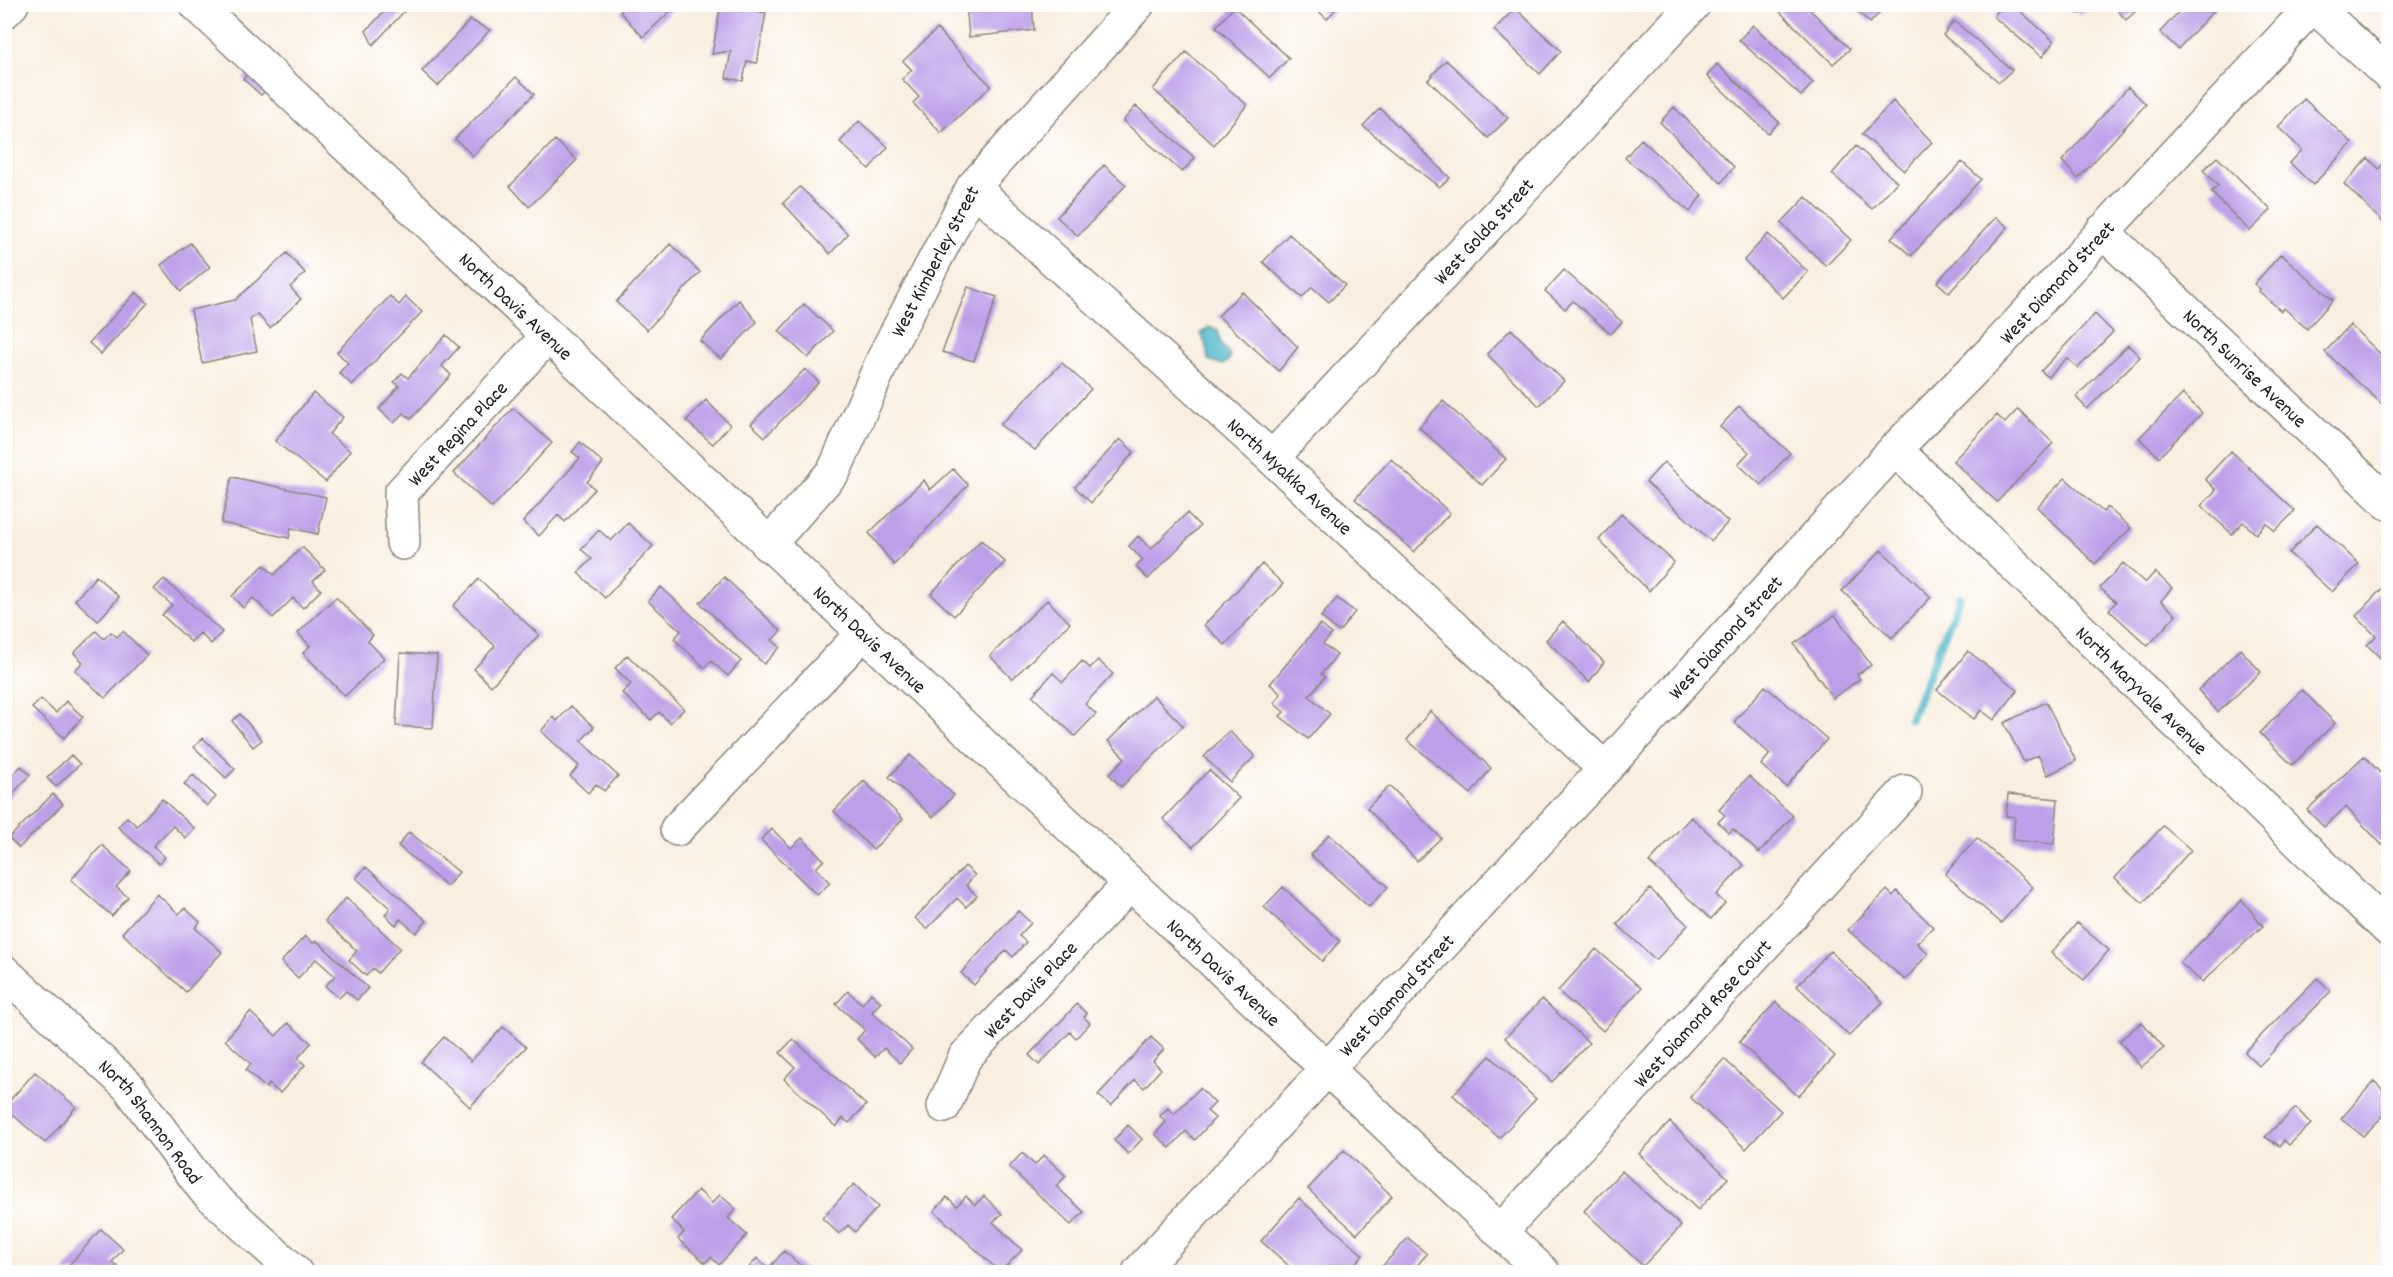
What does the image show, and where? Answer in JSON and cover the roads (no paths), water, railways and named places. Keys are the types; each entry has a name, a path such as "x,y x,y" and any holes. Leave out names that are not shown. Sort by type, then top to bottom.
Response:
{"street":[{"path":"4,12 12,4"},
{"name":"North Davis Avenue","path":"196,4 768,545 1543,1272"},
{"name":"West Kimberley Street","path":"768,545 834,471 887,351 972,187 1138,4"},
{"name":"West Golda Street","path":"1272,458 1694,4"},
{"path":"2313,4 2388,74"},
{"name":"West Diamond Street","path":"1139,1272 1605,769 1895,449 1996,347 2313,4"},
{"name":"North Myakka Avenue","path":"972,187 1272,458 1605,769"},
{"name":"North Sunrise Avenue","path":"2102,231 2388,503"},
{"name":"West Regina Place","path":"403,543 401,493 548,336"},
{"name":"North Maryvale Avenue","path":"1895,449 2388,929"},
{"path":"676,829 862,633"},
{"name":"West Diamond Rose Court","path":"1500,1232 1905,792"},
{"name":"West Davis Place","path":"944,1106 965,1057 1130,884"},
{"name":"North Shannon Road","path":"4,972 128,1086 204,1189 295,1272"}],"water":[{"path":"1209,327 1218,331 1221,344 1230,355 1230,359 1223,365 1208,360 1201,334"}],"waterway":[{"path":"1910,719 1960,597"}]}
